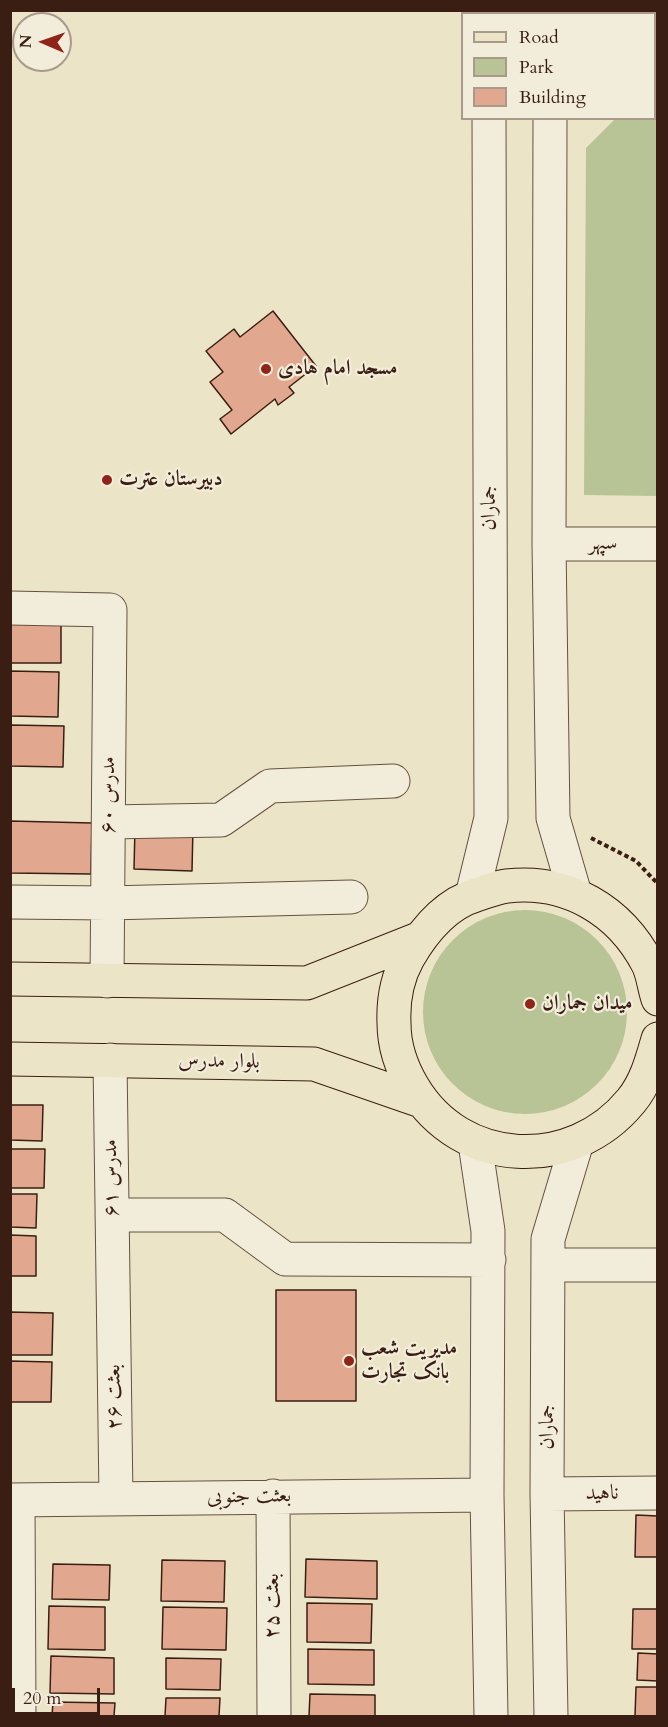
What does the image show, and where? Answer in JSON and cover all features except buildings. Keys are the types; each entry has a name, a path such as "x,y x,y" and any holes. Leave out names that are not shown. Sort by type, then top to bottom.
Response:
{"main road":[{"path":"657,999 644,941 605,911 575,894 541,885 506,886 472,896 442,914 418,939 402,970 393,1004 394,1038 404,1071 421,1101 445,1126 475,1143 509,1152 544,1151 577,1143 608,1125 645,1094 657,1039"},
{"path":"10,980 308,983 418,939"},
{"name":"بلوار مدرس","path":"10,1059 315,1064 421,1101"}],"street":[{"name":"جماران","path":"472,896 491,818 489,120"},
{"path":"550,120 549,544 553,818 575,894"},
{"name":"سپهر","path":"549,544 657,544"},
{"name":"مدرس ۶۰","path":"10,608 110,610 107,981"},
{"path":"108,822 221,820 270,786 393,781"},
{"path":"10,902 108,903 351,897"},
{"name":"مدرس ۶۱","path":"110,1060 113,1295"},
{"path":"475,1143 488,1231 489,1260 487,1495 490,1716"},
{"name":"جماران","path":"550,1716 547,1494 548,1239 577,1143"},
{"path":"112,1215 225,1215 285,1259 489,1260"},
{"path":"548,1265 657,1265"},
{"name":"بعثت ۲۶","path":"113,1295 116,1498"},
{"name":"ناهید","path":"547,1494 657,1493"},
{"name":"بعثت جنوبی","path":"14,1500 487,1495"},
{"name":"بعثت ۲۵","path":"273,1496 274,1716"},
{"path":"14,1500 19,1716"}],"path":[{"path":"553,818 636,861 657,884"}],"green space":[{"path":"657,11 657,496 584,495 586,148 614,120 656,120 656,12 615,12"},
{"name":"میدان جماران","path":"515,910 535,910 564,917 590,933 604,947 620,973 626,992 626,1032 620,1051 604,1077 590,1091 555,1110 535,1114 515,1114 486,1107 460,1091 446,1077 427,1042 423,1022 423,1002 430,973 446,947 460,933 495,914"}],"place":[{"name":"مسجد امام هادی","path":"266,369"},
{"name":"دبیرستان عترت","path":"107,480"},
{"name":"میدان جماران","path":"530,1004"},
{"name":"مدیریت شعب بانک تجارت","path":"349,1361"}]}
